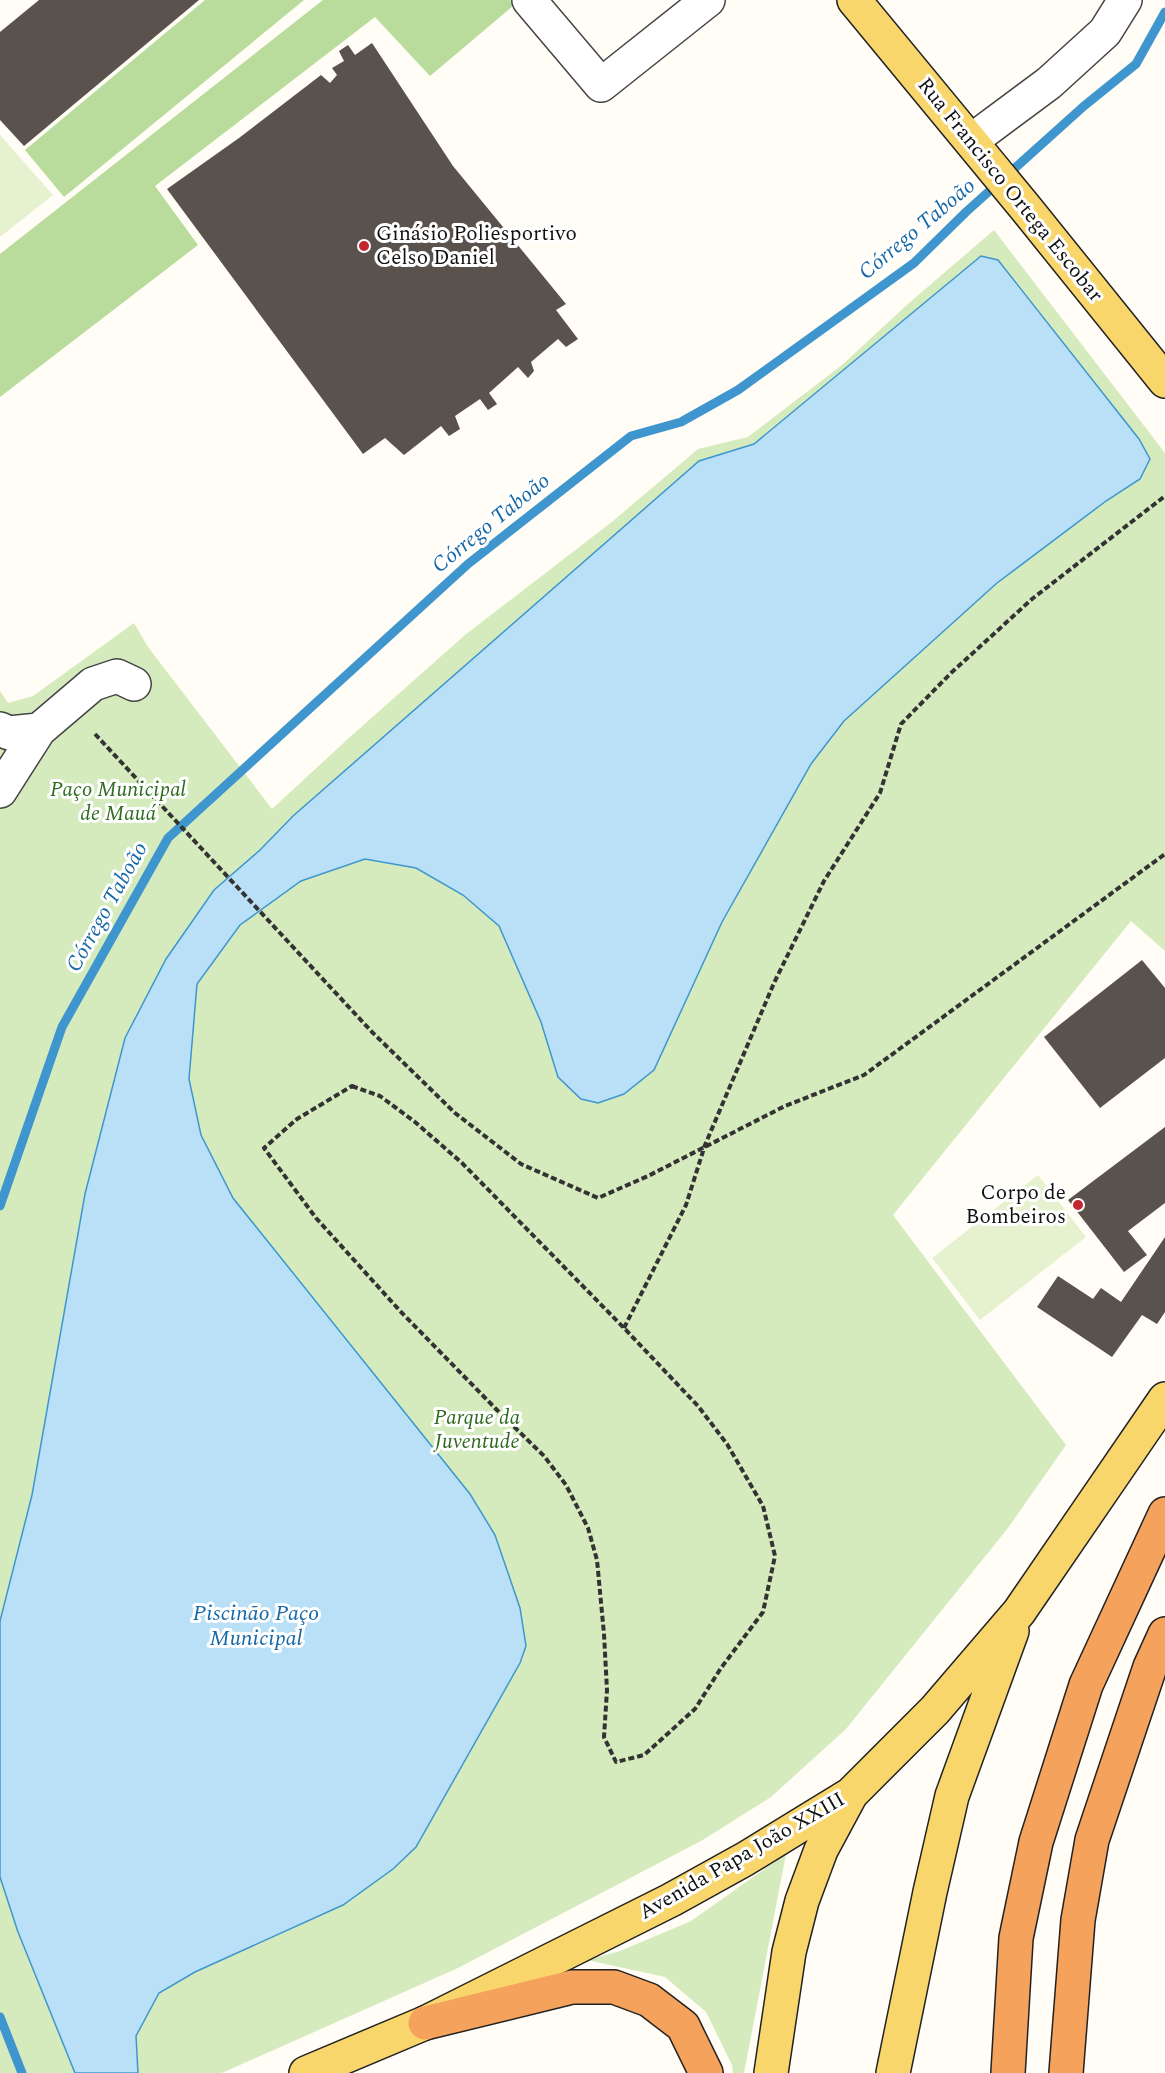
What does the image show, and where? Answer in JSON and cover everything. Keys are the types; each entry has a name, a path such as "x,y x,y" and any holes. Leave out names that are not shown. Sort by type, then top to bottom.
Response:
{"highway":[{"path":"1008,2073 1016,1938 1036,1842 1086,1685 1165,1514"},
{"path":"1066,2073 1078,1920 1092,1840 1150,1666 1165,1634"},
{"path":"425,2024 572,1987 614,1987 649,2000 683,2026 706,2073"}],"main road":[{"name":"Rua Francisco Ortega Escobar","path":"854,0 1165,381"},
{"name":"Avenida Papa João XXIII","path":"306,2073 425,2024 671,1900 745,1859 851,1794 935,1710 1019,1612 1165,1399"},
{"path":"893,2073 952,1796 1019,1612"},
{"path":"771,2073 789,1952 802,1901 821,1850 851,1794"}],"street":[{"path":"529,0 601,86 708,0"},
{"path":"980,153 1105,32 1125,0"},
{"path":"0,791 39,730 93,684 117,676 134,684"},
{"path":"0,729 9,733 39,730"}],"path":[{"path":"624,1328 686,1205 705,1145 747,1043 824,881 880,793 901,724 951,673 1032,599 1165,496"},
{"path":"95,734 264,913 372,1032 447,1105 521,1164 598,1198 648,1176 785,1106 864,1075 1165,854"},
{"path":"352,1086 380,1096 415,1122 462,1163 624,1328 698,1406 727,1444 763,1506 776,1556 763,1612 721,1668 695,1709 644,1755 616,1762 604,1737 606,1668 597,1560 588,1528 566,1485 544,1456 496,1410 401,1311 316,1218 264,1148 297,1119 352,1086"}],"green space":[{"path":"205,0 304,0 64,197 25,150"},
{"path":"323,0 510,0 514,5 430,76 375,17 155,186 198,245 0,397 0,254"},
{"path":"0,135 53,195 0,237"},
{"name":"Parque da Juventude","path":"994,230 1165,453 1165,951 1131,921 893,1215 1066,1445 1008,1528 846,1729 771,1797 701,1841 458,1968 222,2073 0,2073 0,691 8,703 33,696 134,623 148,647 272,809 465,635 613,521 698,449 748,437 842,365 909,303"},
{"path":"1038,1175 1086,1237 980,1320 932,1258"},
{"path":"786,1854 744,2073 733,2073 732,2065 706,2012 665,1977 587,1960 620,1951 691,1921"}],"water":[{"name":"Piscinão Paço Municipal","path":"981,256 998,260 1139,439 1150,459 1140,479 1106,501 997,583 844,721 811,764 722,922 654,1070 624,1094 598,1103 581,1099 558,1077 541,1022 499,926 463,895 416,868 365,859 301,881 240,925 197,984 189,1079 201,1135 233,1198 470,1494 495,1535 520,1608 526,1646 520,1663 416,1847 393,1869 343,1905 195,1972 159,1993 136,2036 138,2073 75,2073 18,1932 0,1877 0,1621 32,1495 85,1194 125,1038 166,959 214,890 260,850 293,816 699,461 754,444"}],"building":[{"path":"39,0 199,0 24,146 0,120 0,32"},
{"name":"Ginásio Poliesportivo Celso Daniel","path":"372,43 453,166 566,304 556,310 578,339 566,347 558,339 531,362 534,371 528,378 518,367 489,393 497,404 488,410 480,399 455,416 460,429 449,436 441,426 404,455 385,438 363,454 167,189 239,138 321,75 330,83 337,75 332,68 344,61 339,51 348,45 355,55"},
{"path":"1142,960 1165,988 1165,1058 1100,1108 1044,1037"},
{"path":"1165,1127 1165,1203 1128,1231 1147,1255 1124,1272 1068,1200"},
{"path":"1165,1237 1165,1312 1157,1324 1142,1315 1112,1357 1037,1307 1058,1276 1093,1299 1101,1288 1121,1302"}],"waterway":[{"name":"Córrego Taboão","path":"0,1206 62,1027 168,838 468,564 631,436 681,422 738,390 914,263 966,212 1084,106 1136,64 1165,12"},
{"name":"Córrego Taboão","path":"0,2017 22,2073"}],"place":[{"name":"Ginásio Poliesportivo Celso Daniel","path":"364,246"},
{"name":"Corpo de Bombeiros","path":"1078,1205"}],"park label":[{"name":"Paço Municipal de Mauá","path":"118,802"}]}
